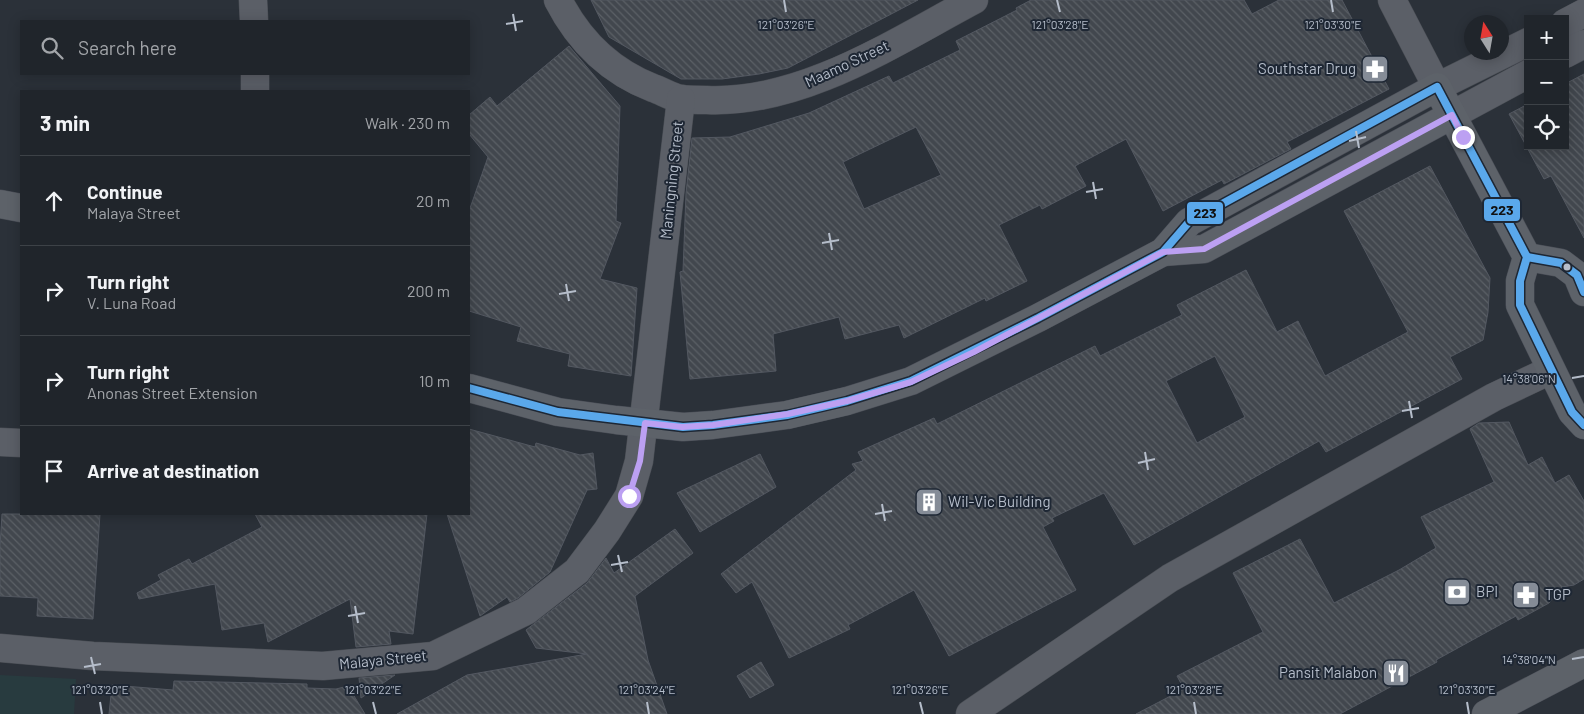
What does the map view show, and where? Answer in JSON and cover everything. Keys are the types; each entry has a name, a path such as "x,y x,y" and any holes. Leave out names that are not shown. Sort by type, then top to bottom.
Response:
{"main road":[{"path":"470,388 558,412 682,427 788,414 847,401 911,382 974,352 1163,252 1189,222 1437,87 1528,256 1520,281 1520,305 1572,412 1584,425"},
{"path":"1163,252 1204,249 1452,115"},
{"path":"0,204 20,208"},
{"path":"1528,256 1561,263 1577,275 1584,292"},
{"path":"1486,714 1584,663"}],"street":[{"path":"253,0 254,20"},
{"path":"558,0 577,33 603,60 632,80 681,99"},
{"name":"Maamo Street","path":"681,99 724,101 764,95 801,86 846,68 974,0"},
{"path":"1392,0 1437,87 1524,44"},
{"path":"1569,21 1584,13"},
{"path":"1569,52 1584,44"},
{"path":"255,75 255,90"},
{"path":"1452,115 1524,76"},
{"name":"Maningning Street","path":"645,423 681,99"},
{"path":"970,714 1170,578 1494,397 1551,370"},
{"name":"Malaya Street","path":"0,648 93,656 322,666 433,656 526,611 577,571 607,531 629,496 640,461 645,423"},
{"path":"0,442 20,443"}],"green space":[{"path":"0,675 76,679 74,714 0,714"}],"building":[{"path":"591,0 918,0 788,68 722,79 681,79 609,37"},
{"path":"1031,0 1244,0 1252,14 1279,0 1342,0 1389,89 1287,142 1291,149 1224,184 1222,180 1163,211 1126,139 1075,166 1086,186 1042,209 1040,205 999,225 1027,281 986,301 985,298 904,338 899,325 845,339 839,317 773,334 776,371 690,379 680,272 683,271 686,193 692,138 730,137 809,113 889,76 893,83 960,50 956,41 1017,10 1016,8","holes":["916,127 941,175 864,209 843,162"]},
{"path":"569,46 620,106 616,221 621,223 600,279 637,288 631,376 568,366 570,354 517,341 521,327 470,311 470,208 488,157 470,135 470,114 490,97 497,106"},
{"path":"1584,74 1584,238 1551,176 1544,179 1528,150 1569,150 1569,82"},
{"path":"1524,106 1524,142 1509,114"},
{"path":"1430,166 1490,278 1488,312 1483,340 1450,357 1462,379 1326,452 1319,441 1134,545 1104,493 1052,518 1054,521 1043,527 1076,590 949,656 914,590 848,625 850,629 789,658 752,582 736,593 721,574 856,470 852,464 863,461 858,452 934,418 937,424 1095,346 1100,356 1182,315 1177,305 1246,270 1277,332 1298,321 1325,376 1408,332 1344,211","holes":["1215,356 1245,417 1197,443 1166,381"]},
{"path":"1509,422 1528,465 1542,457 1555,483 1569,475 1584,501 1584,579 1574,585 1562,587 1549,603 1518,620 1516,616 1436,660 1437,662 1340,714 1136,714 1184,689 1177,676 1263,632 1233,573 1300,539 1334,603 1399,570 1436,548 1421,517 1494,482 1470,429 1479,423"},
{"path":"470,429 535,447 536,443 580,455 593,453 597,489 587,490 550,572 518,598 510,602 507,597 480,616 447,515 470,515"},
{"path":"760,454 776,487 700,532 677,493"},
{"path":"2,514 100,515 93,619 37,616 38,598 0,596"},
{"path":"256,515 427,515 413,634 389,631 391,644 356,647 350,599 268,642 264,623 222,630 215,584 139,599 137,593 161,580 158,575 189,559 192,564 262,527"},
{"path":"675,529 693,553 635,596 648,660 667,714 397,714 467,675 587,654 536,648 526,630 587,583 606,558 614,573"},
{"path":"761,662 774,685 750,698 737,676"},
{"path":"395,675 361,698 359,678"},
{"path":"174,681 307,684 307,688 336,689 348,686 365,714 109,714 112,685 173,690"}],"transit line":[{"name":"223","path":"470,388 558,412 683,427 787,415 847,401 911,381 1038,318 1163,252 1189,222 1437,87 1527,257 1520,281 1520,305 1572,412 1584,425"},
{"name":"223","path":"1527,257 1561,263 1577,275 1584,292"}],"place":[{"name":"Southstar Drug","path":"1375,69"},
{"name":"Wil-Vic Building","path":"929,502"},
{"name":"BPI","path":"1457,592"},
{"name":"TGP","path":"1526,595"},
{"name":"Pansit Malabon","path":"1396,673"}],"route":[{"path":"629,496 640,461 645,423 682,427 713,425 788,414 847,401 911,382 974,352 1163,252 1204,249 1452,115 1463,137"}]}
